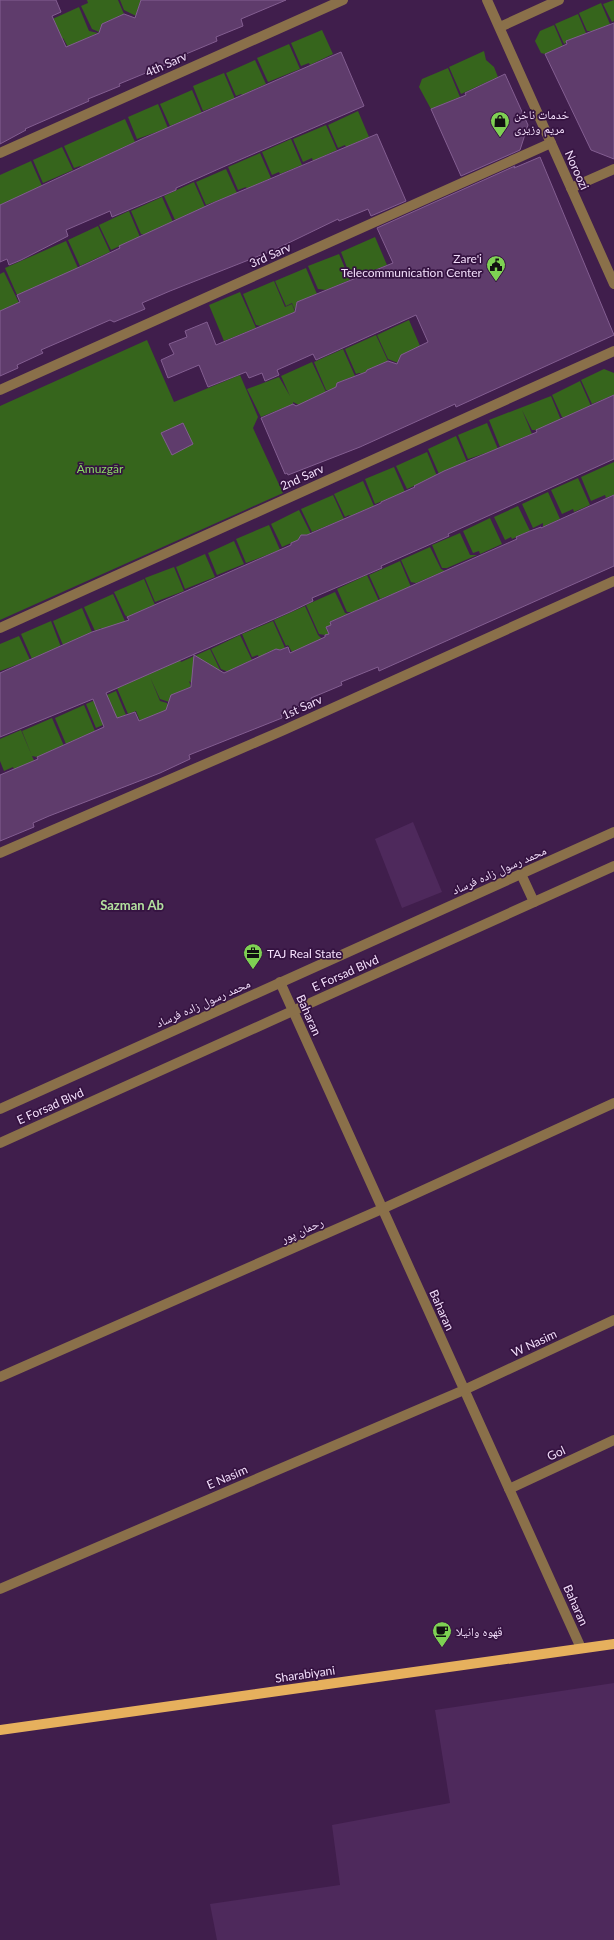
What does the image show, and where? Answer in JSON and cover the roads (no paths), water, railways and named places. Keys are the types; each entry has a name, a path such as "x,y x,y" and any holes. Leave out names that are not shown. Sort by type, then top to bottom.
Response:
{"main road":[{"name":"Sharabiyani","path":"0,1730 614,1644"}],"street":[{"name":"4th Sarv","path":"0,152 343,0"},
{"name":"Noroozi","path":"487,0 614,284"},
{"path":"500,27 560,0"},
{"name":"3rd Sarv","path":"0,390 551,143"},
{"path":"571,188 614,168"},
{"name":"2nd Sarv","path":"0,628 614,350"},
{"name":"1st Sarv","path":"0,853 284,730 614,582"},
{"name":"محمد رسول زاده فرساد","path":"0,1109 614,832"},
{"name":"E Forsad Blvd","path":"0,1144 614,866"},
{"path":"521,874 534,902"},
{"name":"Baharan","path":"280,982 581,1648"},
{"name":"رحمان پور","path":"0,1377 382,1209 614,1103"},
{"name":"W Nasim","path":"464,1390 614,1320"},
{"name":"E Nasim","path":"0,1589 464,1390"},
{"name":"Gol","path":"509,1489 614,1440"}],"place":[{"name":"خدمات ناخن مریم وزیری","path":"500,138"},
{"name":"Zare'i Telecommunication Center","path":"496,282"},
{"name":"TAJ Real State","path":"253,970"},
{"name":"قهوه وانیلا","path":"442,1648"}],"district":[{"name":"Sazman Ab","path":"132,905"}],"park label":[{"name":"Āmuzgār","path":"100,468"}]}
